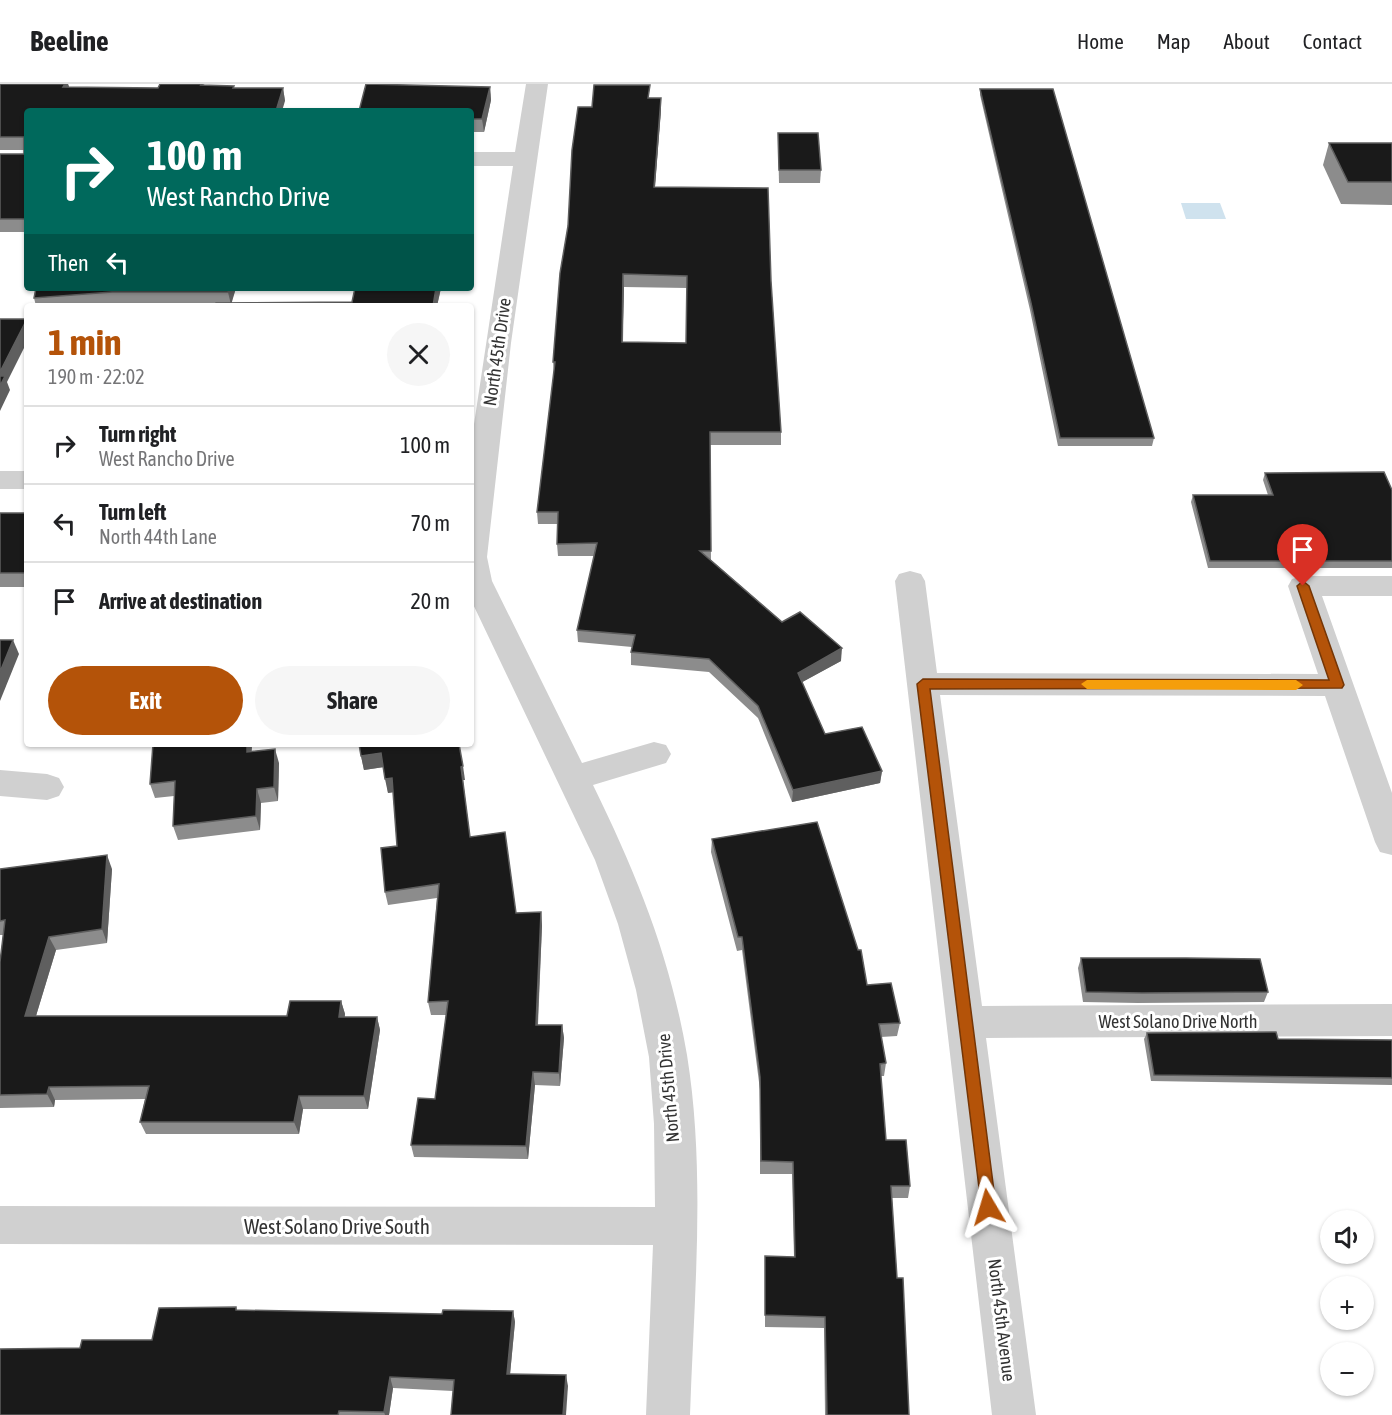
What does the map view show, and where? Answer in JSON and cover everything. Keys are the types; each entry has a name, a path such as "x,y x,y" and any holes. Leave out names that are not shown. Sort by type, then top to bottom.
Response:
{"street":[{"name":"North 45th Drive","path":"474,508 475,483 537,84"},
{"path":"474,159 525,159"},
{"path":"0,480 24,480"},
{"name":"North 45th Drive","path":"474,567 477,581 612,860 631,907 663,1029 674,1124 668,1415"},
{"name":"North 45th Avenue","path":"910,582 1014,1415"},
{"path":"1392,586 1303,586 1392,842"},
{"path":"923,684 1337,685"},
{"path":"572,779 654,753"},
{"path":"0,783 47,787"},
{"name":"West Solano Drive North","path":"965,1022 1392,1020"},
{"name":"West Solano Drive South","path":"0,1225 673,1226"}],"water":[{"path":"1181,203 1220,203 1226,219 1186,219"}],"building":[{"path":"0,84 158,88 160,84 202,84 234,86 233,88 283,88 277,108 24,108 24,137 0,137"},
{"path":"366,84 490,87 482,119 474,119 474,108 360,108"},
{"path":"594,85 650,85 648,98 661,98 654,187 768,188 771,281 781,432 710,432 711,551 700,551 782,622 800,612 842,648 798,673 825,734 862,727 882,771 793,790 758,706 709,659 631,652 635,635 577,630 597,543 557,544 558,512 537,512 555,362 553,362 560,273 568,226 572,150 578,107 592,107","holes":["623,274 687,276 686,343 622,342"]},
{"path":"980,89 1053,89 1154,438 1060,438 1031,303"},
{"path":"778,133 818,133 821,170 779,170"},
{"path":"1329,143 1392,143 1392,182 1348,182"},
{"path":"0,154 24,154 24,219 0,219"},
{"path":"35,291 228,291 112,292 34,298"},
{"path":"354,291 436,291 434,303 216,303 352,302"},
{"path":"0,319 24,319 24,325 0,372"},
{"path":"0,376 5,376 0,386"},
{"path":"1384,472 1392,490 1392,561 1210,561 1193,495 1273,495 1265,473"},
{"path":"0,513 24,513 24,573 0,573"},
{"path":"0,640 13,640 0,672"},
{"path":"153,747 247,747 247,752 275,749 274,787 257,789 256,816 173,826 175,781 150,784"},
{"path":"360,747 460,747 470,837 505,832 516,913 541,912 536,1025 562,1025 559,1073 533,1072 526,1146 411,1145 418,1098 435,1099 448,1001 428,1002 439,884 385,892 381,848 397,846 392,778 385,779 381,753 361,756"},
{"path":"817,822 858,950 861,950 867,985 891,983 900,1023 879,1024 886,1063 880,1064 886,1140 906,1140 910,1186 891,1186 897,1278 903,1278 909,1415 827,1415 825,1317 765,1315 765,1256 795,1257 793,1162 761,1161 760,1077 742,937 738,937 712,839"},
{"path":"107,855 102,929 49,937 25,1016 287,1016 290,1001 341,1001 339,1017 377,1017 364,1096 299,1096 294,1122 140,1122 149,1086 49,1087 47,1094 0,1095 0,962 5,920 0,921 0,869"},
{"path":"1081,958 1260,959 1268,992 1086,992"},
{"path":"1276,1032 1278,1039 1392,1040 1392,1078 1154,1075 1147,1033"},
{"path":"236,1307 236,1310 442,1314 443,1310 513,1311 507,1374 566,1375 563,1415 451,1415 454,1380 390,1377 384,1412 339,1411 338,1415 0,1415 0,1349 80,1348 82,1340 152,1340 159,1308"}],"slow traffic":[{"path":"1087,684 1296,685"}],"route":[{"path":"988,1207 923,684 1337,685 1303,586"}]}
